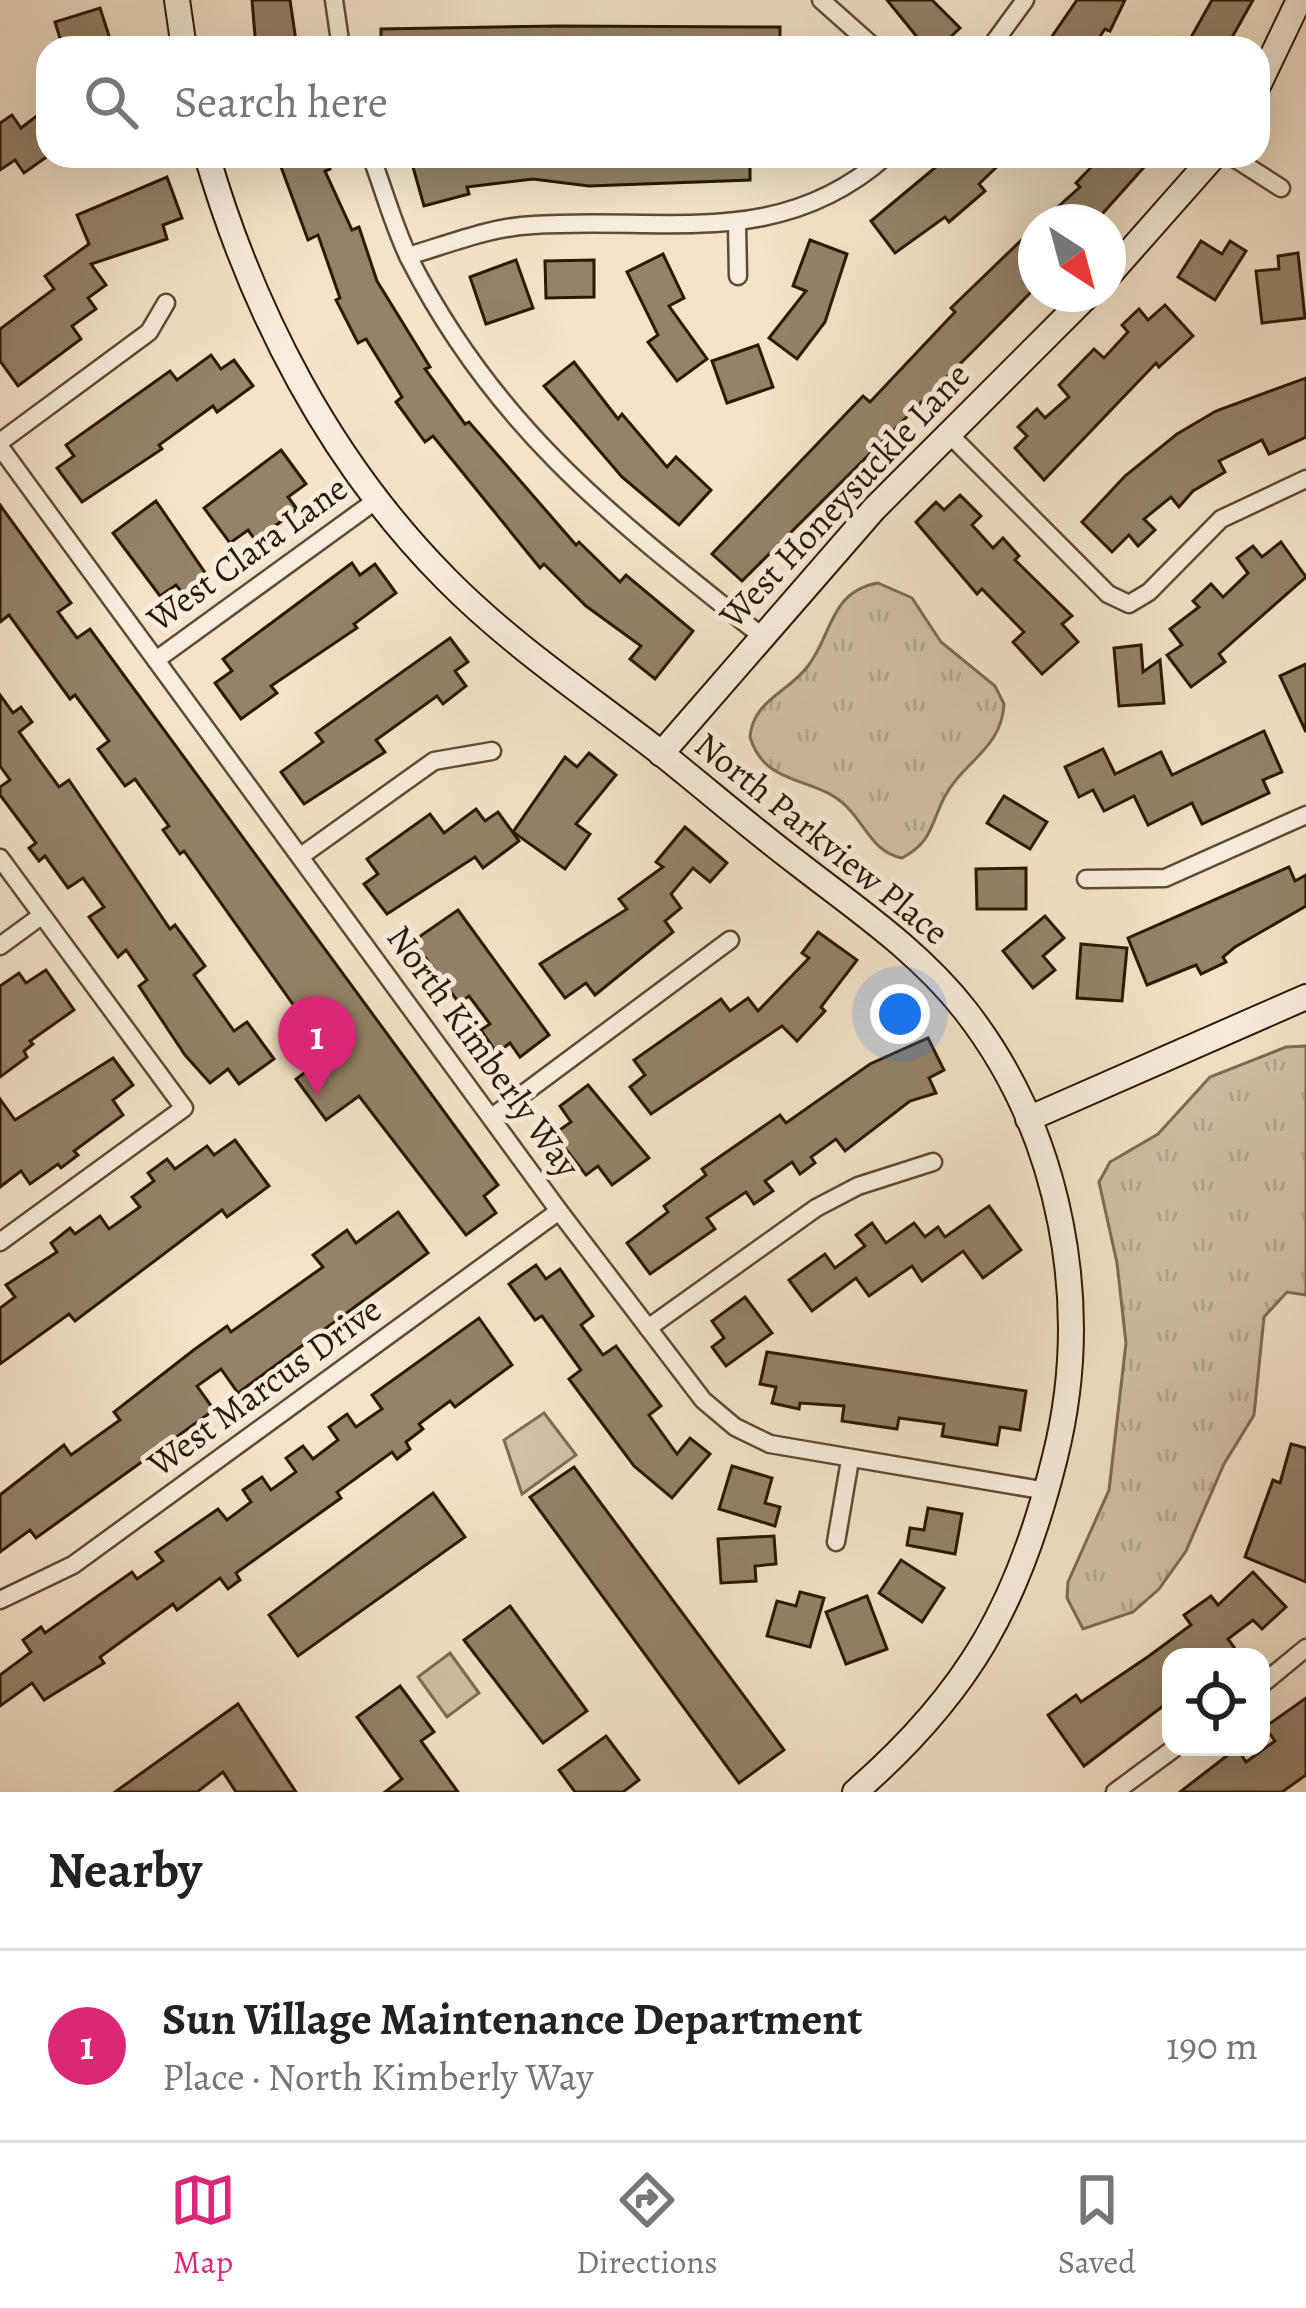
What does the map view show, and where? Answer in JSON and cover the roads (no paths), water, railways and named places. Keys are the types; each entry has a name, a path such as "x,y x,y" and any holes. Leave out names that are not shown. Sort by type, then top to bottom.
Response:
{"street":[{"path":"178,0 182,36"},
{"path":"334,0 339,36"},
{"path":"820,0 861,36"},
{"path":"999,36 1025,0"},
{"path":"1270,61 1299,0"},
{"name":"North Parkview Place","path":"211,168 249,282 314,408 378,500 443,576 507,638 661,754 932,973 972,1021 1028,1119 1060,1214 1074,1322 1065,1418 1047,1491 1009,1604 977,1658 921,1732 855,1792"},
{"path":"375,168 408,256 471,360 572,482 759,634"},
{"path":"408,256 501,228 737,224 811,207 871,168"},
{"path":"1126,256 1203,168"},
{"path":"1250,168 1281,188"},
{"path":"737,224 738,276"},
{"path":"0,445 149,332 166,303"},
{"name":"West Honeysuckle Lane","path":"661,754 759,634 947,432 1070,312"},
{"path":"947,432 1108,594 1130,604 1149,592 1221,519 1306,478"},
{"name":"North Kimberly Way","path":"0,445 559,1211 704,1400 735,1427 770,1444 1047,1491"},
{"name":"West Clara Lane","path":"156,660 378,500"},
{"path":"301,856 434,760 492,751"},
{"path":"1085,879 1165,878 1306,814"},
{"path":"0,858 184,1108 0,1242"},
{"path":"0,946 41,916"},
{"path":"492,1117 730,940"},
{"path":"1028,1119 1306,997"},
{"path":"648,1328 815,1208 858,1186 934,1162"},
{"name":"West Marcus Drive","path":"0,1600 74,1565 559,1211"},
{"path":"836,1542 850,1460"},
{"path":"1270,1678 1306,1648"},
{"path":"1115,1792 1165,1756"}],"place":[{"name":"Sun Village Maintenance Department","path":"317,1095"}]}
